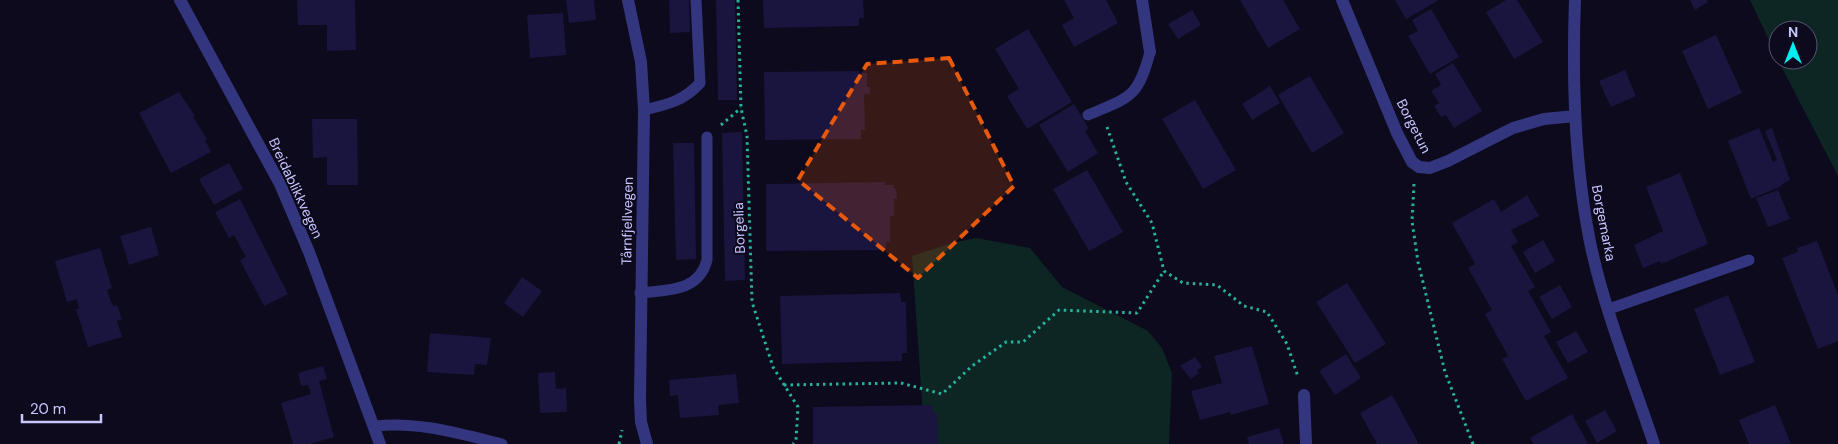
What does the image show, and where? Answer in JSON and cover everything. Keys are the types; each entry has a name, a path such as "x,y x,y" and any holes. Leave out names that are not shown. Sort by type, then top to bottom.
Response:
{"street":[{"name":"Breidablikkvegen","path":"180,0 280,184 309,252 375,426 380,444"},
{"name":"Tårnfjellvegen","path":"628,0 641,62 644,110 640,399 641,422 647,444"},
{"path":"1142,0 1150,52"},
{"name":"Borgetun","path":"1342,0 1397,133 1412,162 1419,167 1430,168 1448,161 1513,128 1544,119 1575,116"},
{"name":"Borgemarka","path":"1575,0 1573,54 1575,116 1581,186 1590,243 1609,308 1654,444"},
{"path":"1304,395 1306,444"}],"lane":[{"path":"644,110 671,104 690,94 700,83 696,0"},
{"path":"1088,115 1102,110 1135,92 1144,76 1150,52"},
{"path":"640,293 676,289 692,283 704,272 707,260 707,137"},
{"path":"1609,308 1749,260"},
{"path":"375,426 401,423 439,429 502,444"}],"path":[{"name":"Borgelia","path":"738,0 741,108 747,136 752,302 773,367 798,407 796,440 793,444"},
{"path":"707,137 741,108"},
{"path":"1102,110 1126,182 1152,223 1164,271 1183,283 1217,284 1244,306 1267,312 1287,344 1304,395"},
{"path":"1419,167 1412,192 1412,221 1418,262 1445,372 1473,444"},
{"path":"784,385 901,383 942,394 972,366 1006,342 1024,342 1059,310 1137,313 1164,271"}],"highlighted area":[{"path":"949,58 1014,186 918,278 798,180 867,64"}],"green space":[{"path":"1750,0 1838,0 1838,176 1783,70 1818,70 1818,20 1768,20 1768,38"},
{"path":"976,238 1030,248 1062,287 1148,331 1162,348 1172,373 1169,444 925,444 912,256 952,243"}],"building":[{"path":"297,0 355,0 356,50 327,51 327,25 298,25"},
{"path":"566,0 594,0 596,20 569,23"},
{"path":"669,0 689,0 690,32 670,33"},
{"path":"716,0 735,0 737,100 718,100"},
{"path":"763,0 863,0 864,18 859,18 859,26 764,28"},
{"path":"1064,0 1106,0 1118,23 1074,47 1062,25 1074,18"},
{"path":"1240,0 1283,0 1300,29 1268,48"},
{"path":"1395,0 1439,0 1406,19"},
{"path":"1506,0 1517,0 1543,42 1514,59 1486,12"},
{"path":"1690,0 1707,0 1708,2 1695,10"},
{"path":"1431,9 1459,57 1430,74 1408,36 1418,31 1412,20"},
{"path":"1192,10 1201,25 1178,39 1168,24"},
{"path":"563,13 566,55 530,58 527,15"},
{"path":"1028,29 1072,102 1027,129 1007,96 1019,89 995,49"},
{"path":"1716,35 1742,93 1708,109 1682,51"},
{"path":"1453,63 1482,111 1454,128 1446,115 1441,117 1434,106 1439,103 1431,91 1441,85 1435,74"},
{"path":"1625,70 1636,96 1611,107 1599,81"},
{"path":"859,71 859,73 867,73 867,87 870,87 870,94 864,94 865,130 861,130 861,139 765,140 764,72"},
{"path":"1310,76 1344,133 1312,153 1278,95"},
{"path":"1270,86 1280,103 1252,120 1242,104"},
{"path":"179,92 195,116 193,117 207,139 205,140 211,152 171,173 139,113"},
{"path":"1195,100 1236,170 1203,189 1162,119"},
{"path":"1074,104 1089,129 1085,131 1098,153 1068,172 1039,125"},
{"path":"312,119 357,119 358,185 327,185 327,157 313,158"},
{"path":"1759,128 1773,162 1777,160 1765,131 1772,128 1790,180 1782,184 1782,186 1751,199 1728,141"},
{"path":"742,132 745,280 725,281 722,133"},
{"path":"673,143 694,143 696,259 676,260"},
{"path":"229,163 243,189 214,205 199,179"},
{"path":"1087,170 1123,232 1089,251 1053,189"},
{"path":"1680,173 1708,244 1661,264 1660,261 1643,268 1634,245 1663,231 1646,187"},
{"path":"885,182 885,185 894,185 897,199 894,199 894,216 890,216 890,242 886,242 886,250 766,251 766,184"},
{"path":"1778,190 1790,219 1768,227 1756,198"},
{"path":"1527,195 1539,216 1511,230 1518,242 1511,246 1535,287 1528,291 1551,332 1544,336 1568,378 1526,401 1502,359 1508,356 1485,314 1492,310 1468,268 1475,264 1452,223 1494,199 1501,212"},
{"path":"240,199 288,294 264,306 240,260 246,257 234,235 229,238 215,212"},
{"path":"151,227 159,255 129,265 120,236"},
{"path":"1543,240 1555,261 1535,273 1523,252"},
{"path":"1817,241 1838,295 1838,341 1818,349 1782,258 1798,252 1797,248"},
{"path":"100,248 112,288 107,290 113,306 117,305 122,319 117,321 122,337 88,347 76,309 79,309 77,299 67,302 55,261"},
{"path":"522,277 542,291 523,317 504,303"},
{"path":"1347,283 1386,344 1355,363 1316,302"},
{"path":"1560,285 1572,307 1552,319 1539,297"},
{"path":"900,293 901,302 906,302 907,353 902,353 902,361 782,364 780,296"},
{"path":"1728,295 1755,362 1720,375 1694,309"},
{"path":"1576,331 1588,352 1568,363 1556,342"},
{"path":"430,333 491,338 487,365 475,364 474,375 427,372"},
{"path":"1252,346 1269,404 1231,415 1230,412 1200,420 1191,391 1222,383 1214,356"},
{"path":"1346,354 1361,378 1335,395 1319,371"},
{"path":"1195,357 1202,367 1197,370 1199,373 1191,379 1180,366"},
{"path":"323,366 327,379 319,381 334,437 310,444 293,444 281,403 311,394 308,385 301,386 298,373"},
{"path":"555,372 556,389 566,388 567,412 540,413 538,373"},
{"path":"736,374 739,403 718,405 719,415 680,418 678,395 670,396 669,380"},
{"path":"1392,395 1419,444 1377,444 1360,413"},
{"path":"932,405 933,413 937,413 938,444 813,444 813,407"},
{"path":"1775,405 1791,444 1749,444 1739,420"},
{"path":"1605,410 1617,431 1597,443 1585,421"},
{"path":"1572,414 1588,444 1534,444 1530,438"},
{"path":"1279,428 1284,444 1249,444 1247,437"}]}
